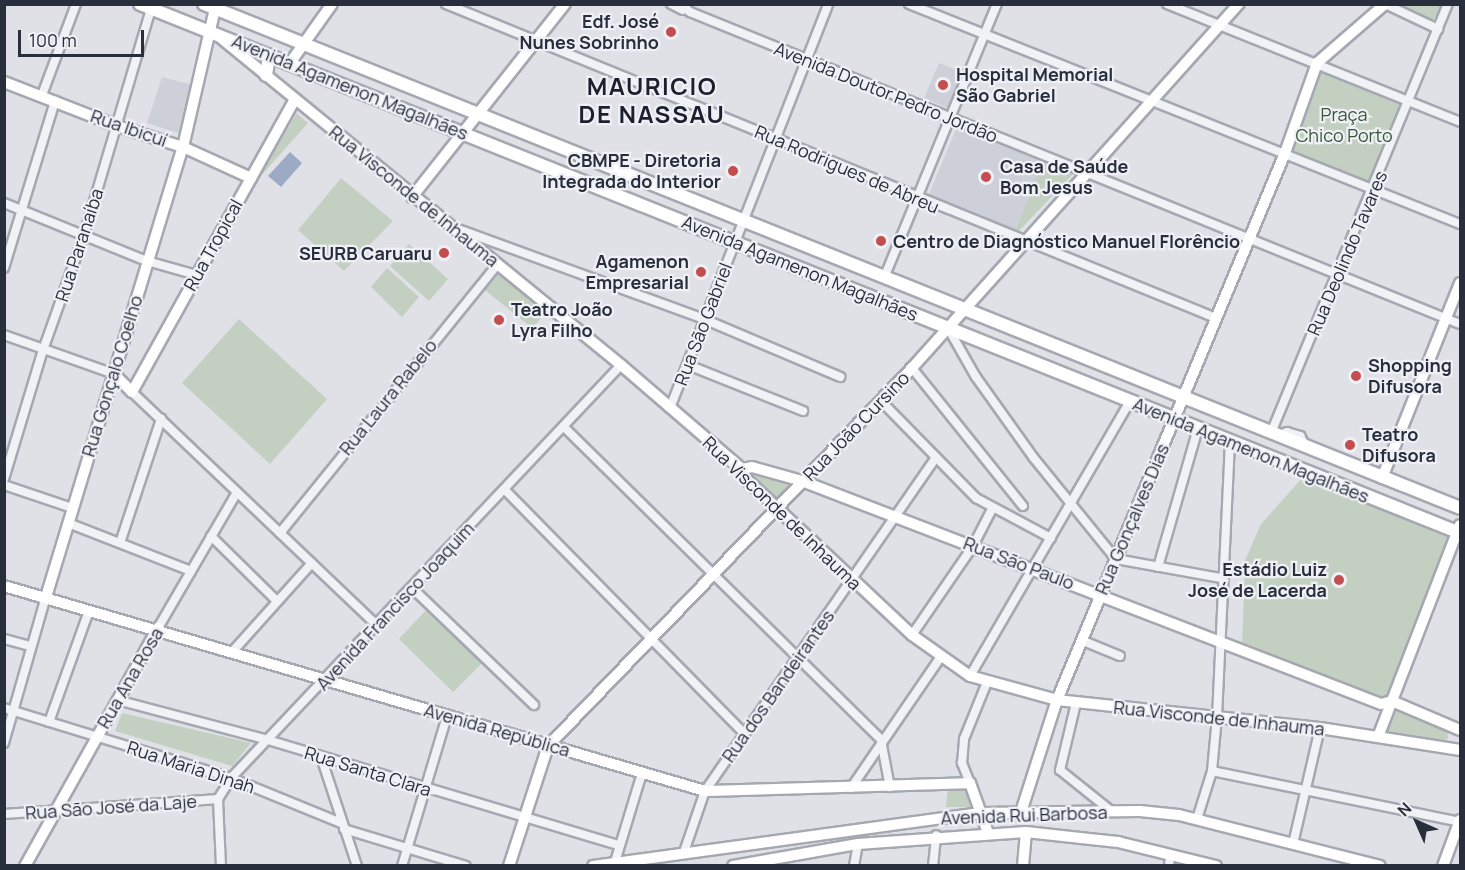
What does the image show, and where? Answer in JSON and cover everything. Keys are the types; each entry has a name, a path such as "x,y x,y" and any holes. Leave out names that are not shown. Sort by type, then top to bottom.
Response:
{"main road":[{"name":"Avenida Agamenon Magalhães","path":"213,6 301,44 1461,508"},
{"name":"Avenida Agamenon Magalhães","path":"145,7 212,31 1230,442 1459,530"},
{"path":"266,75 270,55"}],"street":[{"path":"42,96 76,4"},
{"path":"290,63 301,44 332,4"},
{"name":"Rua Rodrigues de Abreu","path":"446,4 1026,244 1216,318"},
{"path":"412,197 476,113 565,4"},
{"path":"671,4 690,12"},
{"name":"Avenida Doutor Pedro Jordão","path":"681,4 690,12 806,60 1461,324"},
{"name":"Rua São Gabriel","path":"670,408 828,4"},
{"path":"909,4 984,37 1285,153 1461,224"},
{"path":"884,278 953,119 998,4"},
{"path":"1167,4 1461,122"},
{"name":"Rua João Cursino","path":"509,866 548,746 711,574 912,368 1090,173 1239,4"},
{"path":"1317,63 1385,4 1438,29"},
{"name":"Rua Deolindo Tavares","path":"1275,434 1448,4"},
{"name":"Rua Gonçalo Coelho","path":"4,743 72,508 183,147 212,31 213,6"},
{"name":"Rua Paranaíba","path":"4,479 43,350 84,235 117,126 145,7"},
{"name":"Rua Visconde de Inhauma","path":"212,31 412,197 621,365 742,468 746,479 912,635 940,658 970,676 1076,703 1320,728 1461,750"},
{"name":"Rua Gonçalves Dias","path":"1021,812 1057,700 1285,153 1317,63"},
{"name":"Rua Ibicuí","path":"4,82 117,126 183,147 251,178"},
{"name":"Rua Tropical","path":"132,392 295,99"},
{"path":"4,268 55,101"},
{"path":"4,203 147,261 196,275"},
{"path":"451,227 706,320 840,377"},
{"name":"Rua Laura Rabelo","path":"280,532 498,264"},
{"path":"1382,478 1461,283"},
{"path":"948,328 976,377 1047,477 1116,559 1221,578"},
{"path":"4,335 114,374 377,625"},
{"name":"Avenida Francisco Joaquim","path":"218,799 231,778 621,365"},
{"path":"688,365 802,411"},
{"path":"912,368 1023,506"},
{"path":"881,401 936,458 992,508 1051,538"},
{"path":"970,676 1130,401"},
{"path":"120,543 161,418"},
{"path":"564,427 881,740 890,787"},
{"path":"1158,567 1198,428"},
{"path":"1197,819 1212,771 1217,717 1221,578 1230,442"},
{"name":"Rua dos Bandeirantes","path":"684,852 705,791 851,580 898,517 936,458"},
{"name":"Rua São Paulo","path":"742,468 752,467 802,481 1100,593 1381,704 1392,700 1456,728"},
{"path":"4,485 72,508"},
{"path":"505,490 744,733"},
{"name":"Rua Ana Rosa","path":"25,866 53,810 237,492"},
{"path":"912,635 973,546 992,508"},
{"path":"68,523 191,571"},
{"path":"1378,737 1459,530"},
{"path":"212,536 277,601"},
{"path":"233,651 312,563"},
{"name":"Avenida República","path":"4,586 158,628 325,680 705,791 850,789 969,783"},
{"path":"412,588 534,705"},
{"path":"49,722 89,611"},
{"path":"4,639 31,646"},
{"path":"1081,640 1120,656"},
{"path":"850,789 881,740 940,658"},
{"path":"987,682 963,746 962,763 988,833"},
{"name":"Rua Santa Clara","path":"117,700 268,740 524,819 619,845"},
{"path":"1076,703 1060,770 1111,811"},
{"name":"Rua Maria Dinah","path":"4,708 231,778 342,826 406,849 466,866"},
{"path":"402,866 447,716"},
{"path":"1293,844 1320,728"},
{"path":"1446,748 1456,728"},
{"path":"321,757 357,866"},
{"path":"1212,771 1460,821 1443,866"},
{"path":"615,862 642,773"},
{"path":"218,799 221,866"},
{"name":"Rua São José da Laje","path":"4,814 218,799"},
{"name":"Avenida Rui Barbosa","path":"593,866 982,813 1111,811 1197,819 1380,866"},
{"path":"1023,866 1026,832"},
{"name":"Avenida Rui Barbosa","path":"733,866 858,843 936,835 1026,832 1118,842 1169,861 1216,866"},
{"path":"933,866 936,835"},
{"path":"854,866 858,843"}],"shaded area":[{"name":"Hospital Memorial São Gabriel","path":"939,63 962,72 947,108 924,98"},
{"path":"162,77 196,86 181,134 147,123"},
{"name":"Casa de Saúde Bom Jesus","path":"959,122 1043,160 1015,231 929,194"}],"green space":[{"path":"1398,5 1444,5 1433,20"},
{"name":"Praça Chico Porto","path":"1318,68 1401,100 1370,182 1287,151"},
{"path":"296,114 308,123 260,177"},
{"path":"1043,160 1075,172 1018,232 1015,231"},
{"path":"341,178 393,221 344,271 298,230"},
{"path":"409,244 448,279 429,301 390,266"},
{"path":"387,268 419,297 402,317 371,287"},
{"path":"499,274 546,313 532,328 485,290"},
{"path":"239,319 327,399 270,464 182,383"},
{"path":"749,462 790,477 795,483 777,499 748,473"},
{"name":"Estádio Luiz José de Lacerda","path":"1304,476 1451,536 1385,701 1242,648 1245,560 1261,524"},
{"path":"428,608 483,662 453,692 399,639"},
{"path":"1398,705 1447,727 1448,738 1439,744 1386,732"},
{"path":"122,713 251,743 232,766 115,731"},
{"path":"948,787 967,787 980,807 946,807"}],"water":[{"path":"290,152 302,163 281,187 268,176"}],"place":[{"name":"Edf. José Nunes Sobrinho","path":"671,32"},
{"name":"Hospital Memorial São Gabriel","path":"943,85"},
{"name":"CBMPE - Diretoria Integrada do Interior","path":"733,171"},
{"name":"Casa de Saúde Bom Jesus","path":"986,177"},
{"name":"Centro de Diagnóstico Manuel Florêncio","path":"881,241"},
{"name":"SEURB Caruaru","path":"444,253"},
{"name":"Agamenon Empresarial","path":"701,272"},
{"name":"Teatro João Lyra Filho","path":"499,320"},
{"name":"Shopping Difusora","path":"1356,376"},
{"name":"Teatro Difusora","path":"1350,445"},
{"name":"Estádio Luiz José de Lacerda","path":"1339,580"}],"district":[{"name":"MAURICIO DE NASSAU","path":"652,100"}]}
